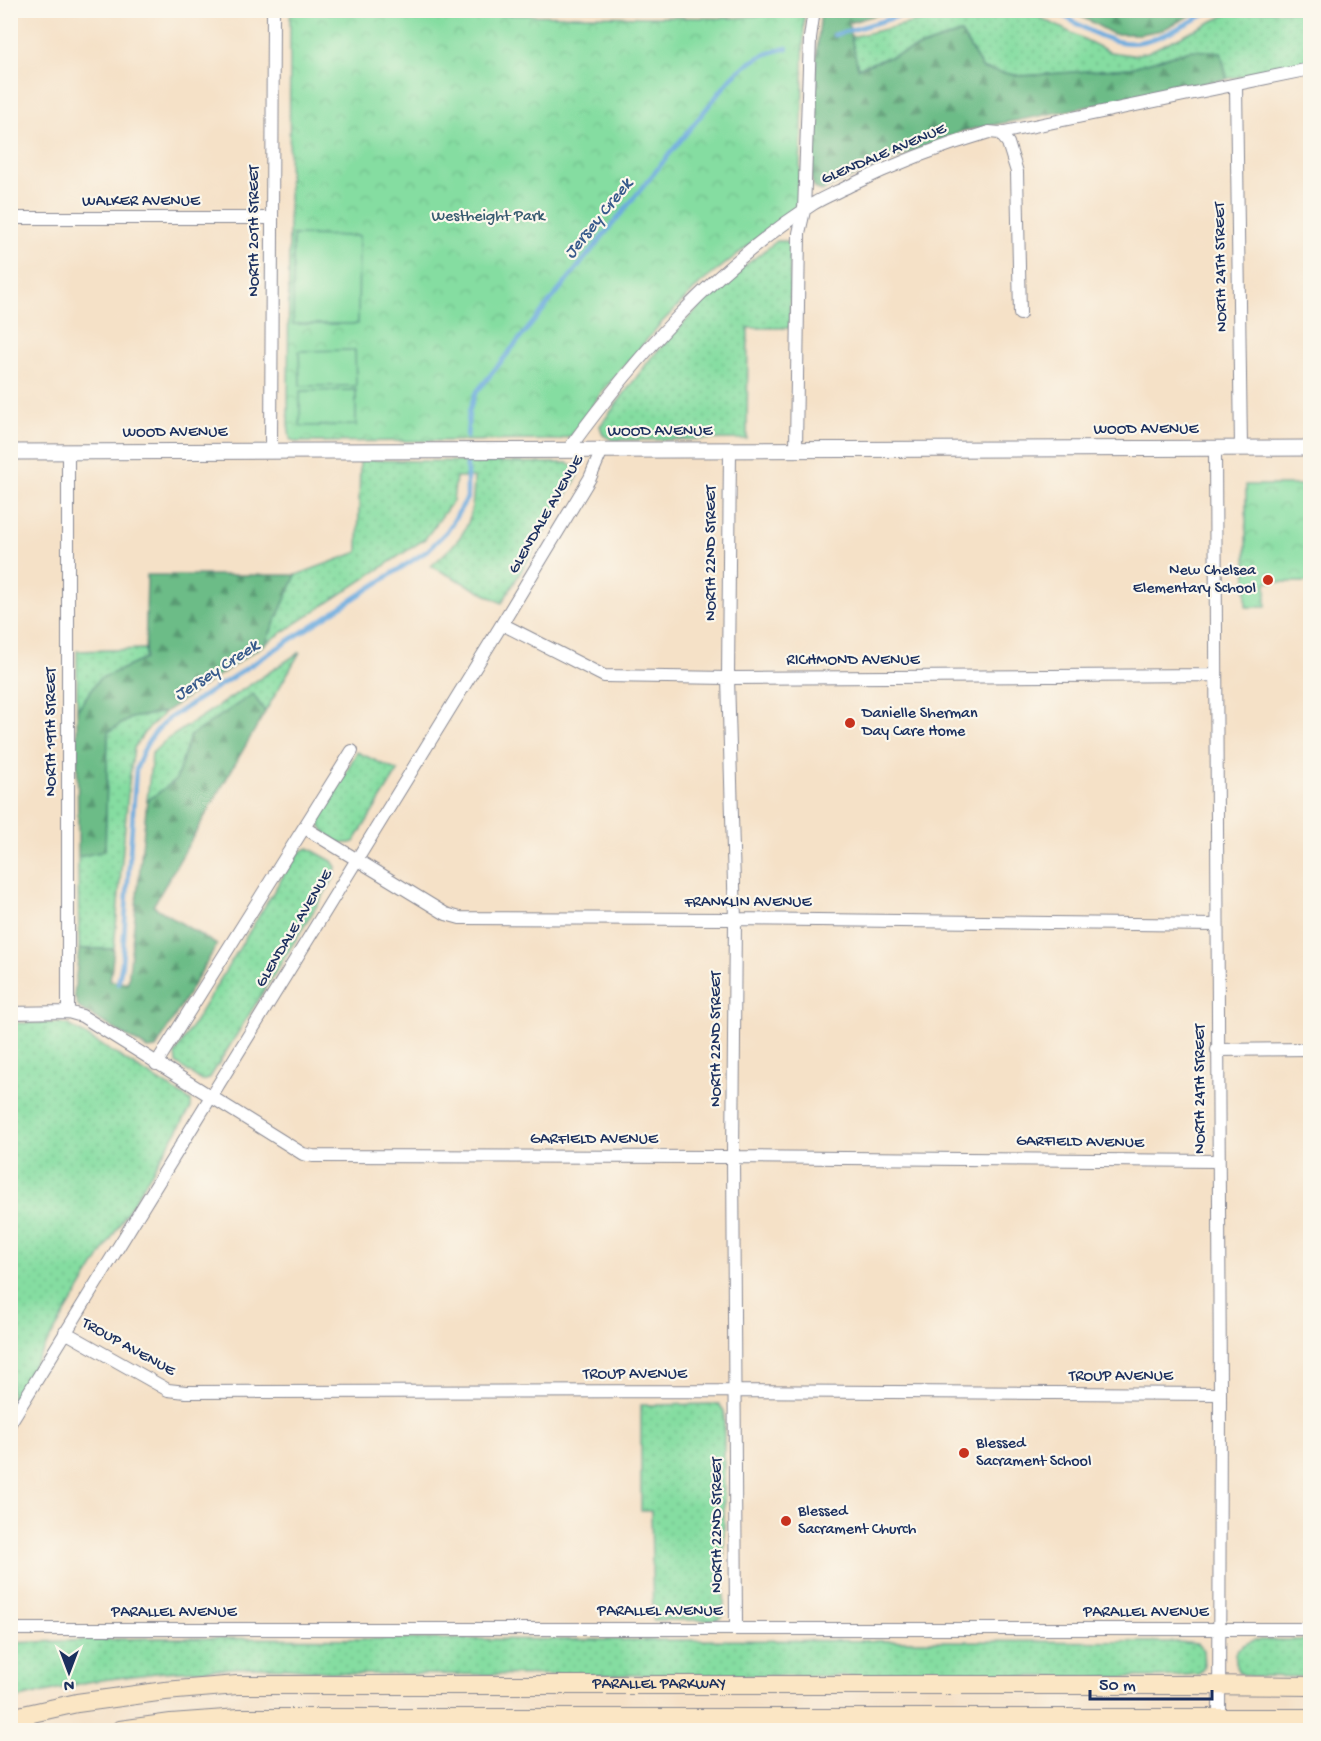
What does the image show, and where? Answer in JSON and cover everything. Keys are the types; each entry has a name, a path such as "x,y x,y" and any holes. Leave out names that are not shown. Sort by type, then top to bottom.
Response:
{"main road":[{"name":"PARALLEL PARKWAY","path":"10,1718 77,1703 165,1691 237,1685 1311,1686"},
{"name":"PARALLEL PARKWAY","path":"120,1731 239,1718 1219,1724 1311,1718"}],"street":[{"name":"NORTH 20TH STREET","path":"271,451 273,10"},
{"path":"796,449 799,233 804,211 810,38 814,10"},
{"name":"GLENDALE AVENUE","path":"568,450 610,392 697,297 759,242 814,203 920,155 980,135 1000,133 1311,69"},
{"name":"NORTH 24TH STREET","path":"1236,85 1241,448"},
{"path":"1000,133 1008,143 1017,172 1020,314"},
{"name":"WALKER AVENUE","path":"10,218 272,218"},
{"name":"NORTH 24TH STREET","path":"1215,448 1220,1394 1219,1724"},
{"name":"WOOD AVENUE","path":"10,452 1311,448"},
{"name":"GLENDALE AVENUE","path":"10,1423 502,624 590,478 602,450"},
{"name":"NORTH 22ND STREET","path":"730,450 728,678 735,919 733,1157 736,1628"},
{"name":"NORTH 19TH STREET","path":"68,451 68,1012"},
{"name":"RICHMOND AVENUE","path":"502,624 604,676 728,678 1216,675"},
{"path":"156,1064 352,751"},
{"name":"FRANKLIN AVENUE","path":"305,828 446,914 460,918 1216,925"},
{"name":"GARFIELD AVENUE","path":"10,1013 68,1012 82,1016 303,1154 313,1156 1218,1161"},
{"path":"1217,1050 1311,1049"},
{"name":"TROUP AVENUE","path":"65,1332 168,1390 186,1392 734,1391 1220,1394"},
{"name":"PARALLEL AVENUE","path":"10,1629 1311,1629"}],"green space":[{"name":"Westheight Park","path":"801,11 804,16 802,132 798,201 795,209 701,283 662,322 602,392 571,436 558,440 295,442 290,439 288,424 290,16 292,12 731,18"},
{"path":"821,11 890,11 848,23 858,68 961,33 983,69 1021,76 1130,68 1191,50 1221,52 1227,79 963,131 822,191 814,188 811,177"},
{"path":"962,11 1027,11 1110,52 1132,55 1148,52 1234,11 1310,11 1310,63 1227,79 1221,52 1187,51 1130,68 1021,76 983,69 961,33 857,68 851,37"},
{"path":"1071,11 1199,11 1162,30 1140,34 1113,34"},
{"path":"293,235 359,236 358,324 293,324"},
{"path":"777,241 786,241 790,248 790,328 748,328 747,439 612,440 603,435 600,426 651,358 721,284"},
{"path":"355,350 356,386 300,386 299,351"},
{"path":"356,390 356,425 300,426 300,391"},
{"path":"360,460 567,463 576,467 578,476 502,603 431,566 460,537 469,518 474,477 456,477 453,501 425,539 265,644 296,575 358,552"},
{"path":"1246,485 1310,485 1310,582 1266,582 1266,607 1246,607"},
{"path":"147,575 296,575 265,644 165,712 131,718 108,732 105,851 78,857 77,710 99,679 145,659"},
{"path":"145,649 145,659 99,679 77,710 77,651"},
{"path":"300,652 265,712 253,694 191,736 176,780 147,801 152,753 166,740"},
{"path":"253,694 265,712 153,906 217,945 156,1048 148,1049 79,1008 74,995 79,949 114,949 110,981 128,982 147,801 176,780 190,736"},
{"path":"165,712 144,733 134,748 114,949 79,949 78,857 105,850 108,732 131,718"},
{"path":"357,752 398,771 354,842 343,843 328,836 319,821"},
{"path":"308,848 332,861 336,867 334,878 209,1079 202,1081 176,1063 175,1054 291,863 300,852"},
{"path":"11,1023 69,1025 191,1101 191,1108 11,1402"},
{"path":"719,1404 724,1411 724,1615 717,1620 653,1620 651,1511 641,1511 641,1405"},
{"path":"151,1638 1179,1642 1197,1644 1203,1650 1204,1667 1199,1674 1159,1677 349,1674 254,1667 163,1672 87,1682 11,1700 10,1643"},
{"path":"1255,1640 1310,1640 1310,1677 1250,1676 1239,1673 1235,1660 1236,1651"}],"waterway":[{"name":"Jersey Creek","path":"834,35 920,10"},
{"name":"Jersey Creek","path":"1055,10 1100,36 1134,43 1167,33 1213,10"},
{"name":"Jersey Creek","path":"467,437 469,412 475,394 732,77 757,58 787,48"},
{"name":"Jersey Creek","path":"118,984 122,964 136,770 148,742 168,719 427,551 448,530 467,498 467,463"}],"place":[{"name":"New Chelsea Elementary School","path":"1268,580"},
{"name":"Danielle Sherman Day Care Home","path":"850,723"},
{"name":"Blessed Sacrament School","path":"964,1453"},
{"name":"Blessed Sacrament Church","path":"786,1521"}]}
